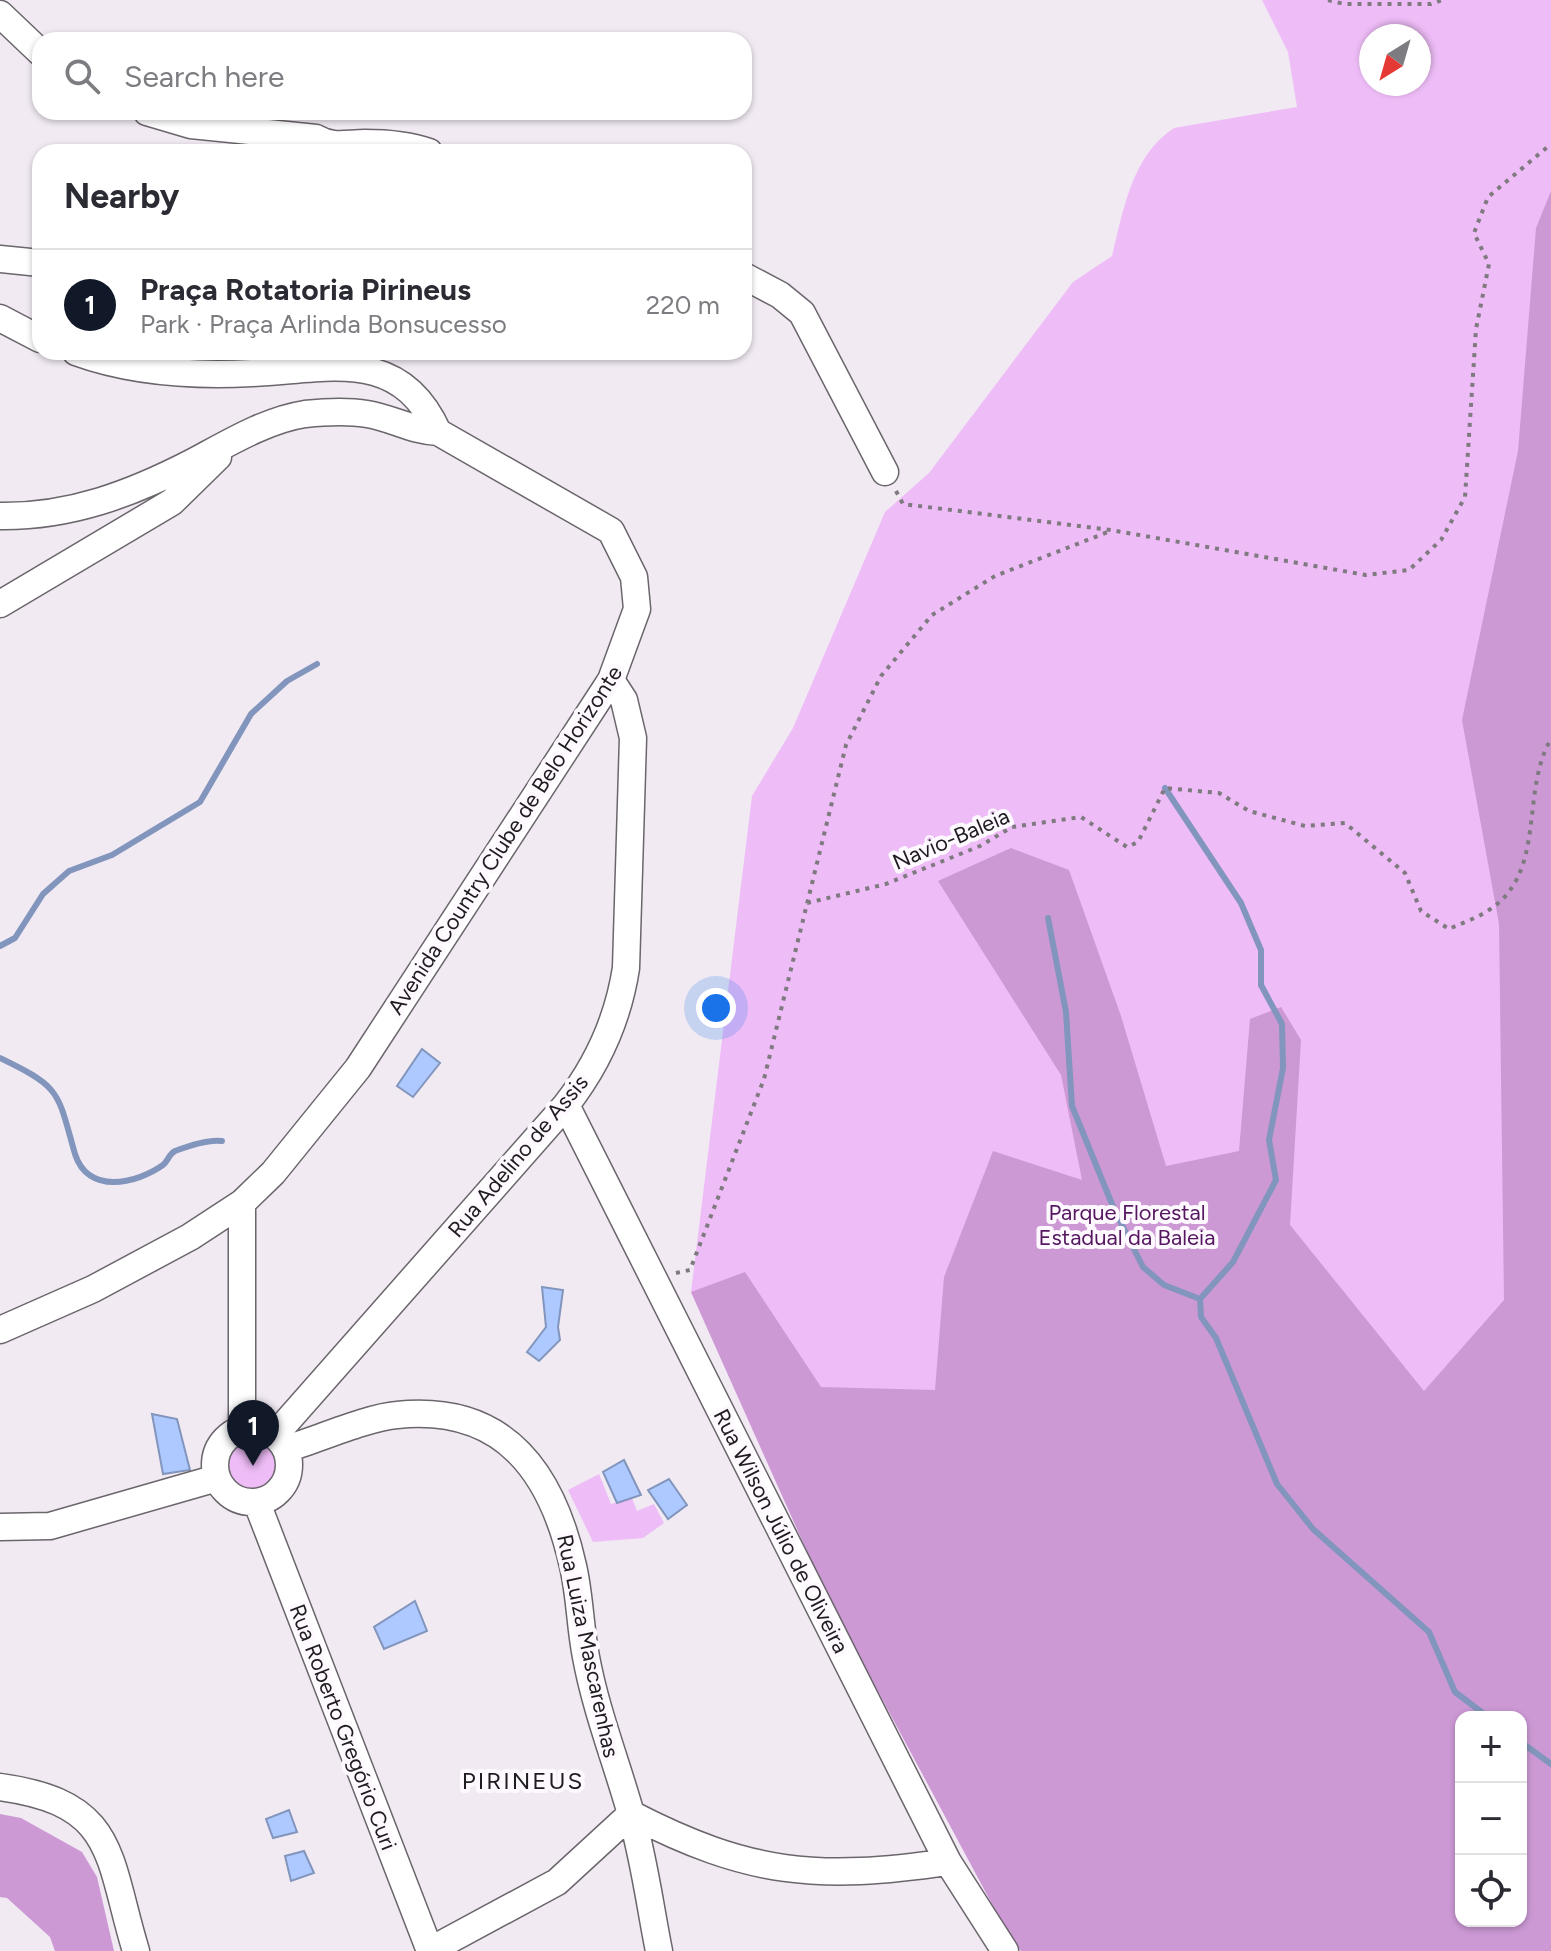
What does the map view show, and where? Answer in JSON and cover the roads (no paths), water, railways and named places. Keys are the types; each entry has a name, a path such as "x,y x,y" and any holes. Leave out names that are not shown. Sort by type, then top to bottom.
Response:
{"street":[{"path":"0,14 32,44"},
{"path":"174,120 191,125 316,138 323,144"},
{"path":"0,259 32,262"},
{"path":"752,280 780,295 802,313 885,472"},
{"path":"0,318 32,335"},
{"path":"110,360 144,368 203,373 253,373 350,365 406,389 429,413 438,432"},
{"name":"Avenida Country Clube de Belo Horizonte","path":"0,516 61,512 123,496 234,440 305,414 367,414 406,428 438,432 611,531 634,577 637,609 611,680 358,1068 319,1119 242,1203 138,1267 0,1330"},
{"path":"0,604 172,502 234,440"},
{"name":"Rua Adelino de Assis","path":"281,1442 566,1105 588,1076 605,1043 621,1001 626,968 633,738 624,700 611,680"},
{"name":"Rua Wilson Júlio de Oliveira","path":"566,1105 948,1862 1005,1951"},
{"path":"242,1203 242,1429"},
{"name":"Rua Luiza Mascarenhas","path":"281,1442 394,1415 445,1414 489,1430 527,1457 555,1502 574,1568 586,1656 608,1747 631,1814 659,1951"},
{"path":"242,1429 265,1430 281,1442 288,1477 282,1489 257,1503 233,1497 217,1478 219,1448 242,1429"},
{"path":"0,1527 50,1526 217,1478"},
{"name":"Rua Roberto Gregório Curi","path":"257,1503 429,1951"},
{"path":"0,1787 52,1798 87,1818 98,1829 113,1867 136,1951"},
{"path":"429,1951 557,1882 631,1814 686,1842 732,1859 782,1870 846,1872 948,1862"}],"water":[{"path":"422,1049 440,1063 413,1097 397,1086"},
{"path":"542,1287 563,1290 558,1327 560,1340 539,1361 527,1352 546,1327"},
{"path":"152,1414 177,1419 190,1470 163,1474"},
{"path":"624,1460 641,1495 617,1503 603,1472"},
{"path":"669,1479 687,1505 668,1519 648,1490"},
{"path":"415,1601 427,1631 384,1649 374,1627"},
{"path":"289,1810 297,1832 273,1838 266,1819"},
{"path":"304,1851 314,1873 291,1881 285,1856"}],"waterway":[{"path":"0,946 15,938 43,894 69,871 112,855 200,802 251,714 287,681 317,664"},
{"path":"1165,788 1241,903 1261,950 1261,985 1282,1024 1283,1068 1269,1140 1276,1180 1233,1262 1200,1299"},
{"path":"1048,918 1066,1012 1072,1106 1114,1209 1143,1267 1164,1285 1200,1299 1201,1317 1216,1338 1277,1484 1313,1529 1429,1632 1455,1692 1480,1711"},
{"path":"0,1058 35,1077 54,1094 81,1167 101,1181 127,1181 140,1177 163,1165 175,1151 204,1142 222,1141"},
{"path":"1527,1746 1551,1764"}],"place":[{"name":"Praça Rotatoria Pirineus","path":"253,1466"}],"district":[{"name":"PIRINEUS","path":"523,1780"}],"park label":[{"name":"Parque Florestal Estadual da Baleia","path":"1127,1224"}]}
